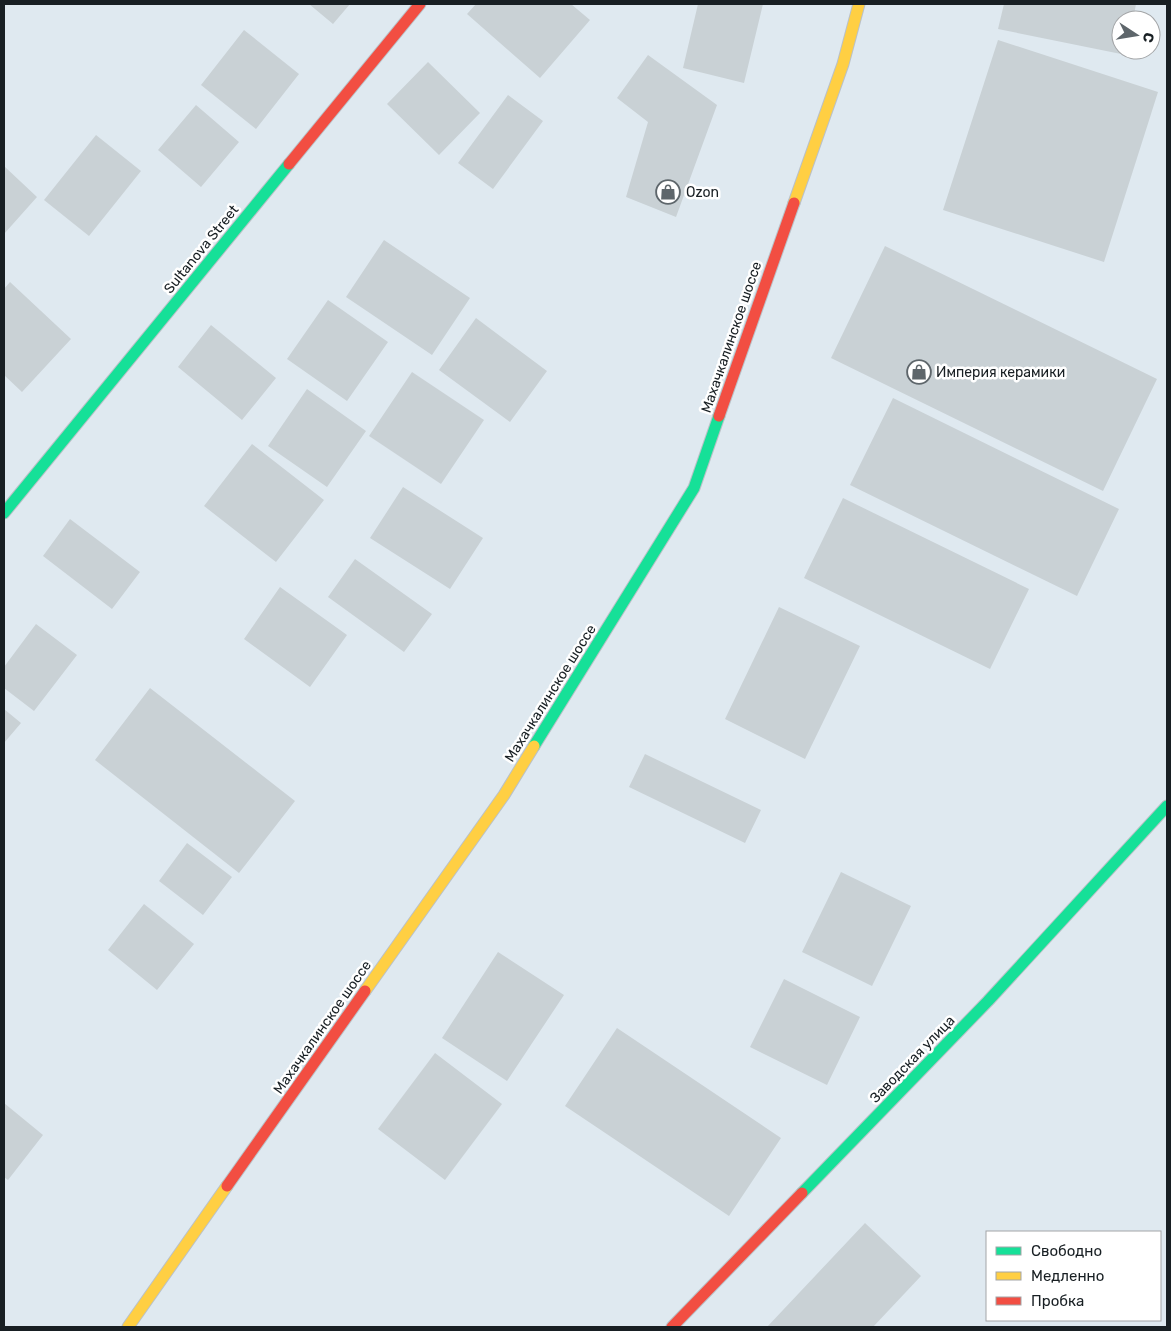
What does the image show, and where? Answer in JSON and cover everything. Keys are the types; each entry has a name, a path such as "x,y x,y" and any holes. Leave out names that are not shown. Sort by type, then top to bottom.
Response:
{"main road":[{"name":"Sultanova Street","path":"4,513 420,4"},
{"name":"Махачкалинское шоссе","path":"128,1327 504,795 694,488 843,64 859,4"},
{"name":"Заводская улица","path":"672,1327 988,1001 1167,806"}],"building":[{"path":"309,4 350,4 333,24"},
{"path":"476,4 571,4 590,20 540,78 467,14"},
{"path":"698,4 763,4 744,83 683,68"},
{"path":"1004,4 1136,4 1135,10 1111,10 1111,52 998,29"},
{"path":"244,30 299,74 256,129 201,85"},
{"path":"998,40 1158,92 1104,262 943,210"},
{"path":"648,55 717,105 676,217 626,197 648,122 617,98"},
{"path":"428,62 480,113 439,155 387,104"},
{"path":"508,95 543,121 493,189 458,163"},
{"path":"196,105 239,142 201,187 158,150"},
{"path":"96,135 141,171 89,236 44,200"},
{"path":"4,166 37,197 4,234"},
{"path":"384,240 470,298 432,355 346,297"},
{"path":"885,246 1157,379 1103,491 831,358"},
{"path":"10,282 71,339 22,392 4,375 4,289"},
{"path":"328,300 388,342 347,401 287,359"},
{"path":"476,318 547,371 510,422 439,370"},
{"path":"211,325 276,378 242,420 178,367"},
{"path":"412,372 484,420 441,484 369,436"},
{"path":"307,389 366,431 327,487 268,446"},
{"path":"893,398 1119,509 1077,596 850,485"},
{"path":"252,444 324,500 276,562 204,506"},
{"path":"403,487 483,538 450,589 370,538"},
{"path":"843,498 1029,589 990,669 804,578"},
{"path":"70,519 140,572 112,609 43,556"},
{"path":"355,559 432,614 404,652 328,597"},
{"path":"280,587 347,635 310,687 244,639"},
{"path":"779,607 860,646 805,759 725,719"},
{"path":"36,624 77,655 34,711 4,688 4,667"},
{"path":"150,688 295,801 239,873 95,760"},
{"path":"4,709 21,723 4,743"},
{"path":"645,754 761,810 745,843 629,787"},
{"path":"187,843 232,877 203,915 159,881"},
{"path":"841,872 911,906 872,986 802,952"},
{"path":"144,904 194,944 157,990 108,950"},
{"path":"498,952 564,995 507,1081 442,1038"},
{"path":"784,979 860,1017 827,1085 750,1047"},
{"path":"617,1028 781,1138 729,1216 565,1106"},
{"path":"435,1053 502,1104 445,1180 378,1129"},
{"path":"4,1103 43,1135 8,1180 4,1177"},
{"path":"865,1223 921,1276 873,1327 767,1327"}],"traffic: fast":[{"path":"4,513 289,164"},
{"path":"534,746 694,488 719,416"},
{"path":"802,1193 988,1001 1167,806"}],"traffic: slow":[{"path":"794,203 843,64 859,4"},
{"path":"365,991 504,795 534,746"},
{"path":"128,1327 227,1186"}],"traffic: jam":[{"path":"289,164 420,4"},
{"path":"719,416 794,203"},
{"path":"227,1186 365,991"},
{"path":"672,1327 802,1193"}],"place":[{"name":"Ozon","path":"668,192"},
{"name":"Империя керамики","path":"919,372"}]}
